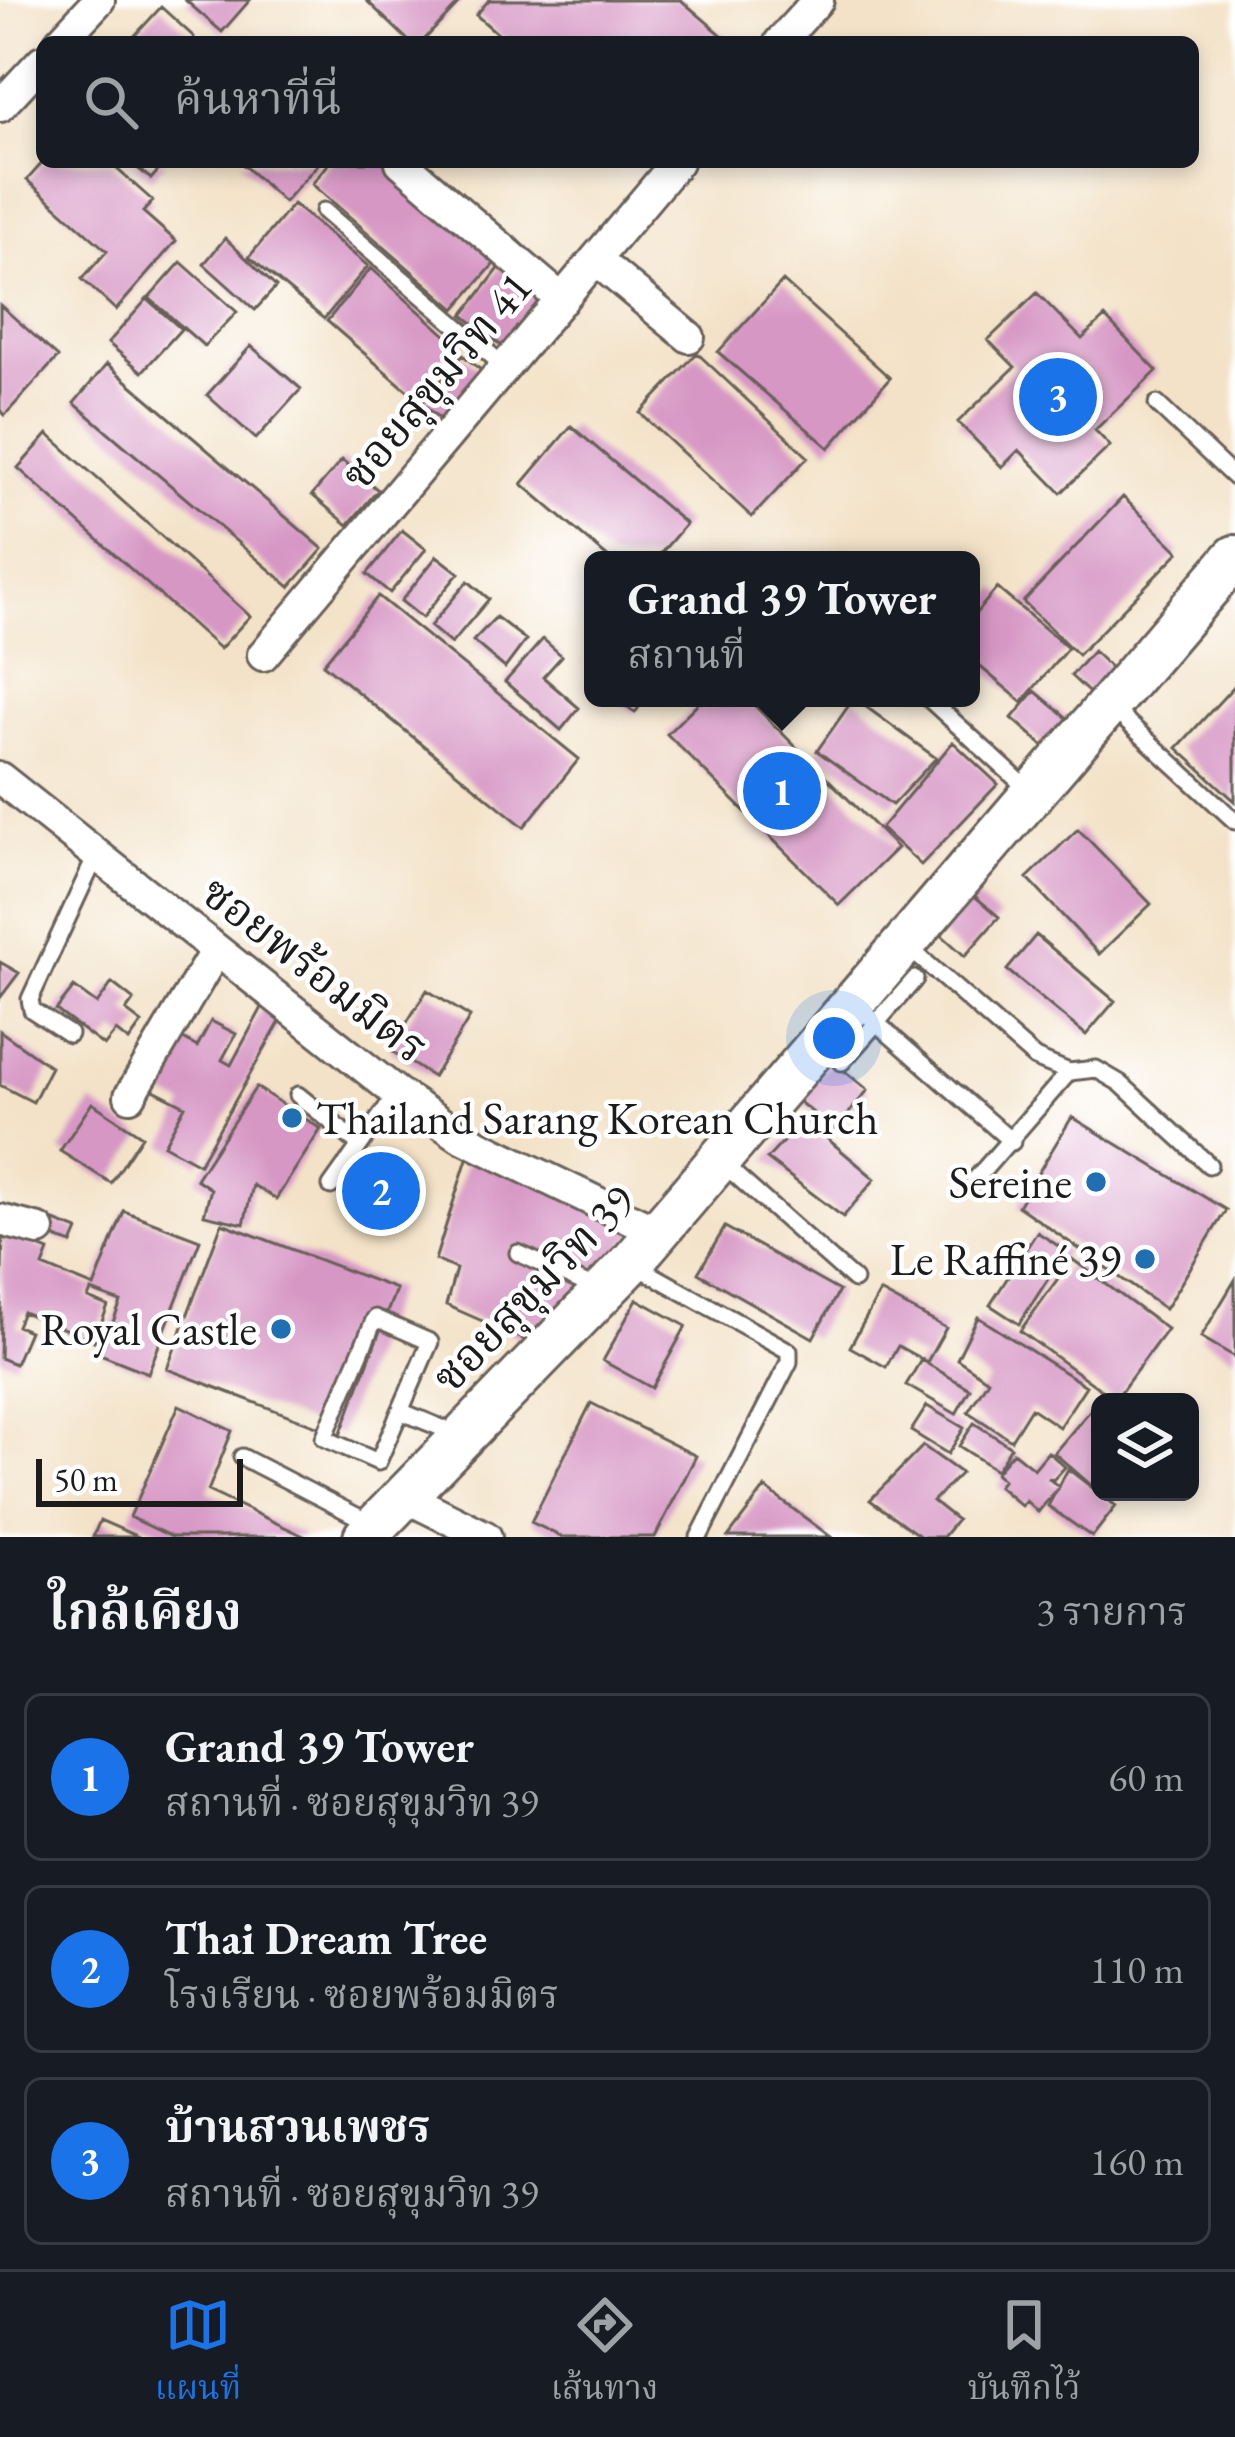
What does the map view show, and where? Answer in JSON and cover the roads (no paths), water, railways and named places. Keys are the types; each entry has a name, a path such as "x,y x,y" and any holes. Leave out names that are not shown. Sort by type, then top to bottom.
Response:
{"street":[{"path":"66,36 99,0"},
{"path":"785,36 818,0"},
{"path":"0,106 36,67"},
{"path":"408,168 562,300"},
{"name":"ซอยสุขุมวิท 41","path":"263,655 672,168"},
{"path":"596,260 689,337"},
{"name":"ซอยสุขุมวิท 39","path":"382,1520 866,1014 1034,794 1235,556"},
{"name":"ซอยพร้อมมิตร","path":"0,778 397,1093 630,1262"},
{"path":"130,1096 216,950"},
{"path":"0,1220 39,1230"},
{"path":"382,1520 486,1537"}],"lane":[{"path":"324,211 506,368"},
{"path":"1157,404 1235,478"},
{"path":"1109,706 1235,821"},
{"path":"938,707 1034,794"},
{"path":"69,1034 32,1010 30,999 97,854"},
{"path":"910,962 1036,1058 1069,1072 1096,1069 1120,1083 1209,1165"},
{"path":"842,1062 866,1014 1012,1142"},
{"path":"974,1180 1069,1072"},
{"path":"331,1186 397,1093"},
{"path":"298,1095 360,1144"},
{"path":"721,1161 854,1280"},
{"path":"518,1253 630,1262 789,1351 789,1362 700,1537"},
{"path":"375,1318 430,1342 400,1411 379,1462 324,1438 375,1318"},
{"path":"400,1411 461,1437"},
{"path":"242,1456 382,1520"}],"place":[{"name":"บ้านสวนเพชร","path":"1058,397"},
{"name":"Grand 39 Tower","path":"782,791"},
{"name":"Thailand Sarang Korean Church","path":"292,1118"},
{"name":"Sereine","path":"1096,1182"},
{"name":"Thai Dream Tree","path":"381,1191"},
{"name":"Le Raffiné 39","path":"1145,1259"},
{"name":"Royal Castle","path":"281,1329"}]}
